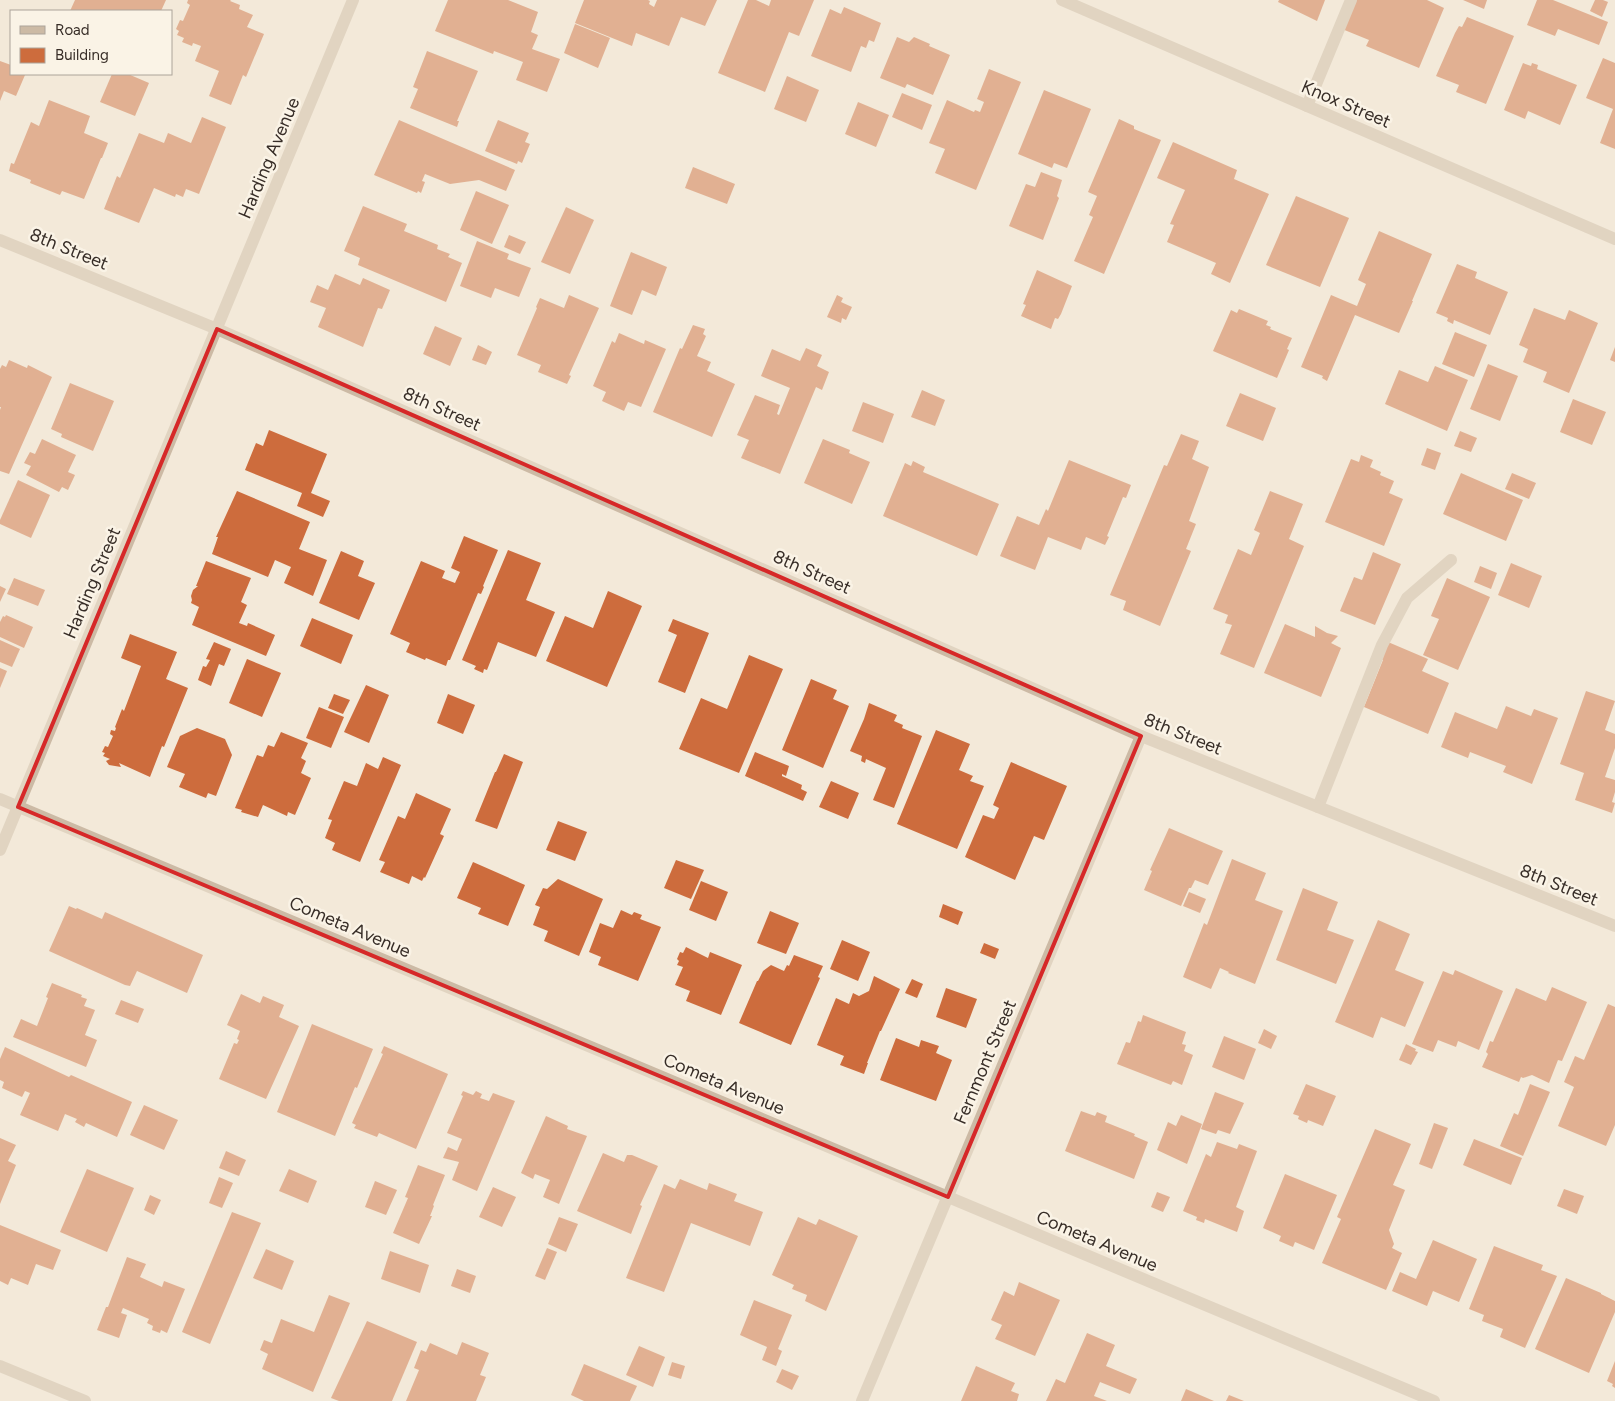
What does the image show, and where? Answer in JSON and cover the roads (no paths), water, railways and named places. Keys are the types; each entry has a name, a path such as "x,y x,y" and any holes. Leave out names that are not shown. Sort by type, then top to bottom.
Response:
{"street":[{"name":"Harding Avenue","path":"217,329 354,0"},
{"name":"Knox Street","path":"1062,0 1615,240"},
{"path":"1307,106 1351,0"},
{"name":"8th Street","path":"0,240 217,329 1140,736 1615,926"},
{"name":"Harding Street","path":"0,850 217,329"},
{"path":"1318,807 1382,645 1407,598 1451,560"},
{"name":"Fernmont Street","path":"862,1401 1140,736"},
{"name":"Cometa Avenue","path":"0,799 1434,1401"},
{"path":"0,1366 85,1401"}]}
